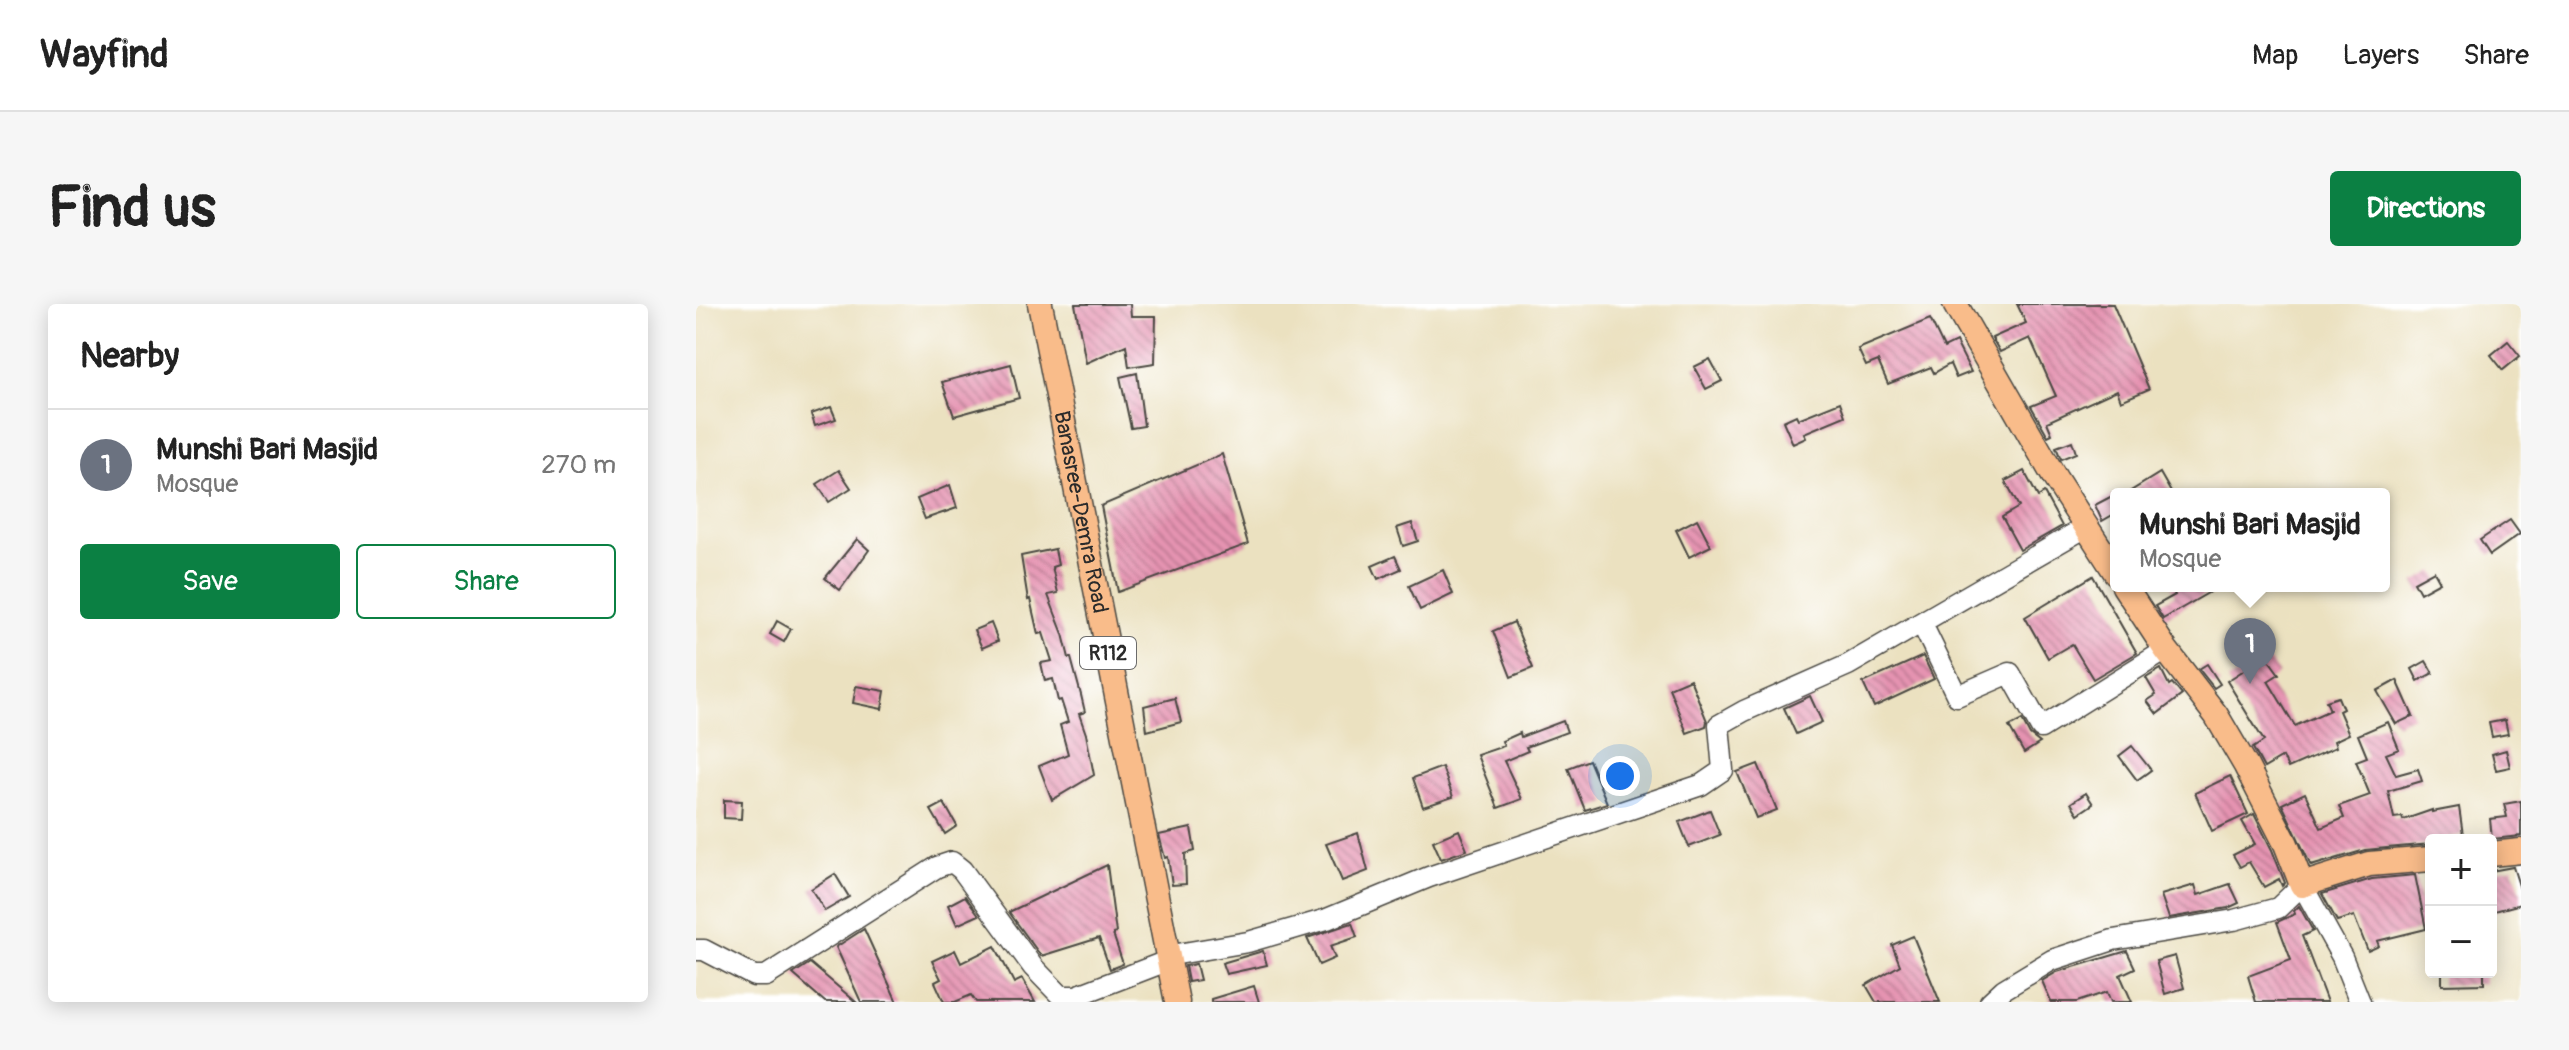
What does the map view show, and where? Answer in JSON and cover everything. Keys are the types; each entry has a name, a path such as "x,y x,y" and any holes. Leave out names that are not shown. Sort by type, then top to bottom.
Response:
{"main road":[{"name":"Banasree-Demra Road","path":"1040,304 1177,1002"},
{"path":"1955,304 2055,478 2110,564"},
{"path":"2128,592 2166,650 2216,715 2286,844 2302,885 2369,864 2425,859"},
{"path":"2497,853 2521,851"}],"street":[{"path":"696,950 704,950 754,976 766,976 937,867 952,862 962,870 1033,967 1061,996 1076,996 1167,958 1248,942 1327,919 1429,877 1701,785 1723,770 1719,725 1848,665 2086,527"},
{"path":"1922,624 1957,696 2010,673 2041,728 2166,650"},
{"path":"1990,1002 2004,989 2052,960 2113,940 2234,920 2278,908 2302,885 2342,957 2360,1000"}],"building":[{"path":"1075,304 1130,304 1131,316 1156,316 1155,363 1129,367 1126,345 1086,363"},
{"path":"2017,304 2113,304 2149,389 2121,401 2117,390 2047,422 2052,434 2048,436 2031,406 2056,396 2030,338 2000,352 1992,338 2026,323"},
{"path":"1930,319 1944,348 1956,342 1971,372 1956,378 1950,364 1934,373 1931,367 1888,384 1878,361 1866,366 1858,349"},
{"path":"2508,341 2520,356 2503,370 2491,355"},
{"path":"1710,359 1722,381 1706,389 1694,367"},
{"path":"1011,364 1019,398 954,416 942,382"},
{"path":"1137,373 1144,426 1131,428 1120,377"},
{"path":"1840,402 1845,416 1804,433 1806,438 1793,444 1783,421 1796,415 1798,419"},
{"path":"831,407 836,419 815,426 811,414"},
{"path":"2072,441 2076,453 2061,459 2056,447"},
{"path":"1222,454 1248,544 1118,592 1101,506"},
{"path":"839,470 851,488 829,502 817,484"},
{"path":"2024,471 2038,497 2044,493 2062,526 2020,550 2002,517 2019,507 2005,481"},
{"path":"2160,473 2169,488 2136,488"},
{"path":"950,485 957,508 925,519 917,499"},
{"path":"2110,497 2110,516 2102,521 2095,505"},
{"path":"1697,519 1711,546 1689,557 1676,530"},
{"path":"2510,520 2520,534 2490,555 2480,540"},
{"path":"1412,523 1418,541 1403,546 1397,528"},
{"path":"857,539 869,550 840,590 825,578"},
{"path":"1055,549 1058,565 1052,567 1058,593 1048,595 1081,695 1085,712 1079,714 1094,775 1052,800 1039,766 1068,754 1060,725 1068,722 1061,700 1058,701 1053,679 1045,681 1041,663 1052,661 1043,633 1038,634 1028,600 1021,556"},
{"path":"1395,556 1401,569 1378,579 1372,566"},
{"path":"1443,570 1453,594 1420,610 1409,586"},
{"path":"2434,571 2440,582 2420,593 2414,582"},
{"path":"2093,576 2137,653 2093,679 2072,644 2048,658 2025,617"},
{"path":"2173,592 2210,592 2163,619 2155,606 2175,595"},
{"path":"777,621 791,629 784,642 770,634"},
{"path":"1514,622 1533,668 1511,677 1493,631"},
{"path":"991,623 998,641 982,648 974,630"},
{"path":"1923,656 1934,679 1874,707 1863,683"},
{"path":"2266,656 2279,674 2268,681 2295,726 2330,710 2326,701 2338,697 2343,709 2339,711 2349,734 2334,741 2336,747 2288,768 2283,757 2264,768 2253,748 2264,741 2227,681"},
{"path":"2426,661 2433,673 2418,681 2412,669"},
{"path":"2207,664 2220,684 2214,688 2199,669"},
{"path":"2161,669 2169,685 2172,683 2182,695 2157,714 2147,701 2156,695 2146,678"},
{"path":"1690,679 1707,721 1706,726 1687,733 1669,688"},
{"path":"2397,680 2413,716 2396,724 2377,691"},
{"path":"856,686 885,691 882,709 853,703"},
{"path":"1810,696 1822,722 1796,734 1784,708"},
{"path":"1175,698 1181,722 1147,731 1144,706"},
{"path":"2022,720 2030,735 2040,743 2024,753 2009,727"},
{"path":"2505,720 2508,734 2492,737 2489,723"},
{"path":"1563,721 1567,732 1526,747 1528,751 1504,761 1522,799 1498,808 1477,755 1504,746 1502,741 1520,733 1521,737"},
{"path":"2388,722 2399,749 2386,754 2396,775 2418,769 2422,781 2388,791 2394,818 2402,817 2403,820 2432,810 2459,807 2463,834 2425,834 2425,845 2365,850 2311,866 2282,804 2305,793 2321,828 2344,818 2339,806 2370,795 2356,761 2367,757 2358,735"},
{"path":"2132,746 2151,770 2137,780 2119,756"},
{"path":"2506,750 2510,767 2496,770 2492,754"},
{"path":"1589,760 1607,803 1585,810 1568,768"},
{"path":"1758,764 1777,810 1756,818 1737,772"},
{"path":"1442,767 1453,797 1423,807 1413,778"},
{"path":"2230,776 2248,814 2212,831 2195,793"},
{"path":"2086,793 2093,804 2078,814 2071,803"},
{"path":"724,800 742,801 741,819 724,818"},
{"path":"2521,801 2521,836 2497,838 2497,834 2492,834 2490,819 2507,817 2504,804"},
{"path":"944,803 957,826 945,834 931,810"},
{"path":"1710,810 1720,835 1689,847 1679,822"},
{"path":"2254,814 2285,883 2282,886 2279,879 2264,887 2249,862 2240,867 2233,855 2255,844 2242,821"},
{"path":"1191,828 1195,851 1185,854 1186,884 1172,885 1168,857 1165,858 1159,835"},
{"path":"1459,830 1467,850 1441,859 1433,841"},
{"path":"1358,833 1368,871 1342,881 1326,844"},
{"path":"1107,865 1116,933 1113,934 1123,964 1110,969 1099,938 1041,956 1009,912"},
{"path":"2513,867 2521,892 2521,904 2497,910 2497,870"},
{"path":"835,874 849,897 825,911 811,889"},
{"path":"2415,875 2425,929 2377,941 2379,946 2368,951 2354,916 2337,921 2322,894 2372,879"},
{"path":"2230,884 2239,903 2228,908 2169,918 2161,895 2195,885 2198,895"},
{"path":"965,896 979,915 957,925 948,905"},
{"path":"2299,906 2313,931 2302,936 2327,1002 2256,1002 2248,976 2291,960 2277,922 2295,914"},
{"path":"1352,923 1357,937 1330,946 1335,958 1319,965 1307,938"},
{"path":"864,929 897,1002 861,1002 836,947"},
{"path":"1913,936 1940,1002 1876,1002 1866,985 1900,965 1892,945"},
{"path":"995,946 1014,983 1022,979 1035,1002 976,1002 971,995 955,1002 944,1002 935,982 941,979 932,961 955,950 961,963"},
{"path":"1263,951 1267,965 1226,974 1222,963"},
{"path":"2127,951 2135,968 2120,975 2132,1002 2111,1002 2107,992 2077,1002 2051,1002 2042,981 2057,972"},
{"path":"2175,956 2184,988 2165,994 2156,961"},
{"path":"810,963 856,1002 825,1002 793,974"},
{"path":"1196,964 1200,980 1188,982 1185,966"},
{"path":"2442,978 2484,978 2484,984 2442,985"},
{"path":"1254,986 1259,1002 1211,1002 1211,999"}],"place":[{"name":"Munshi Bari Masjid","path":"2250,684"}]}
